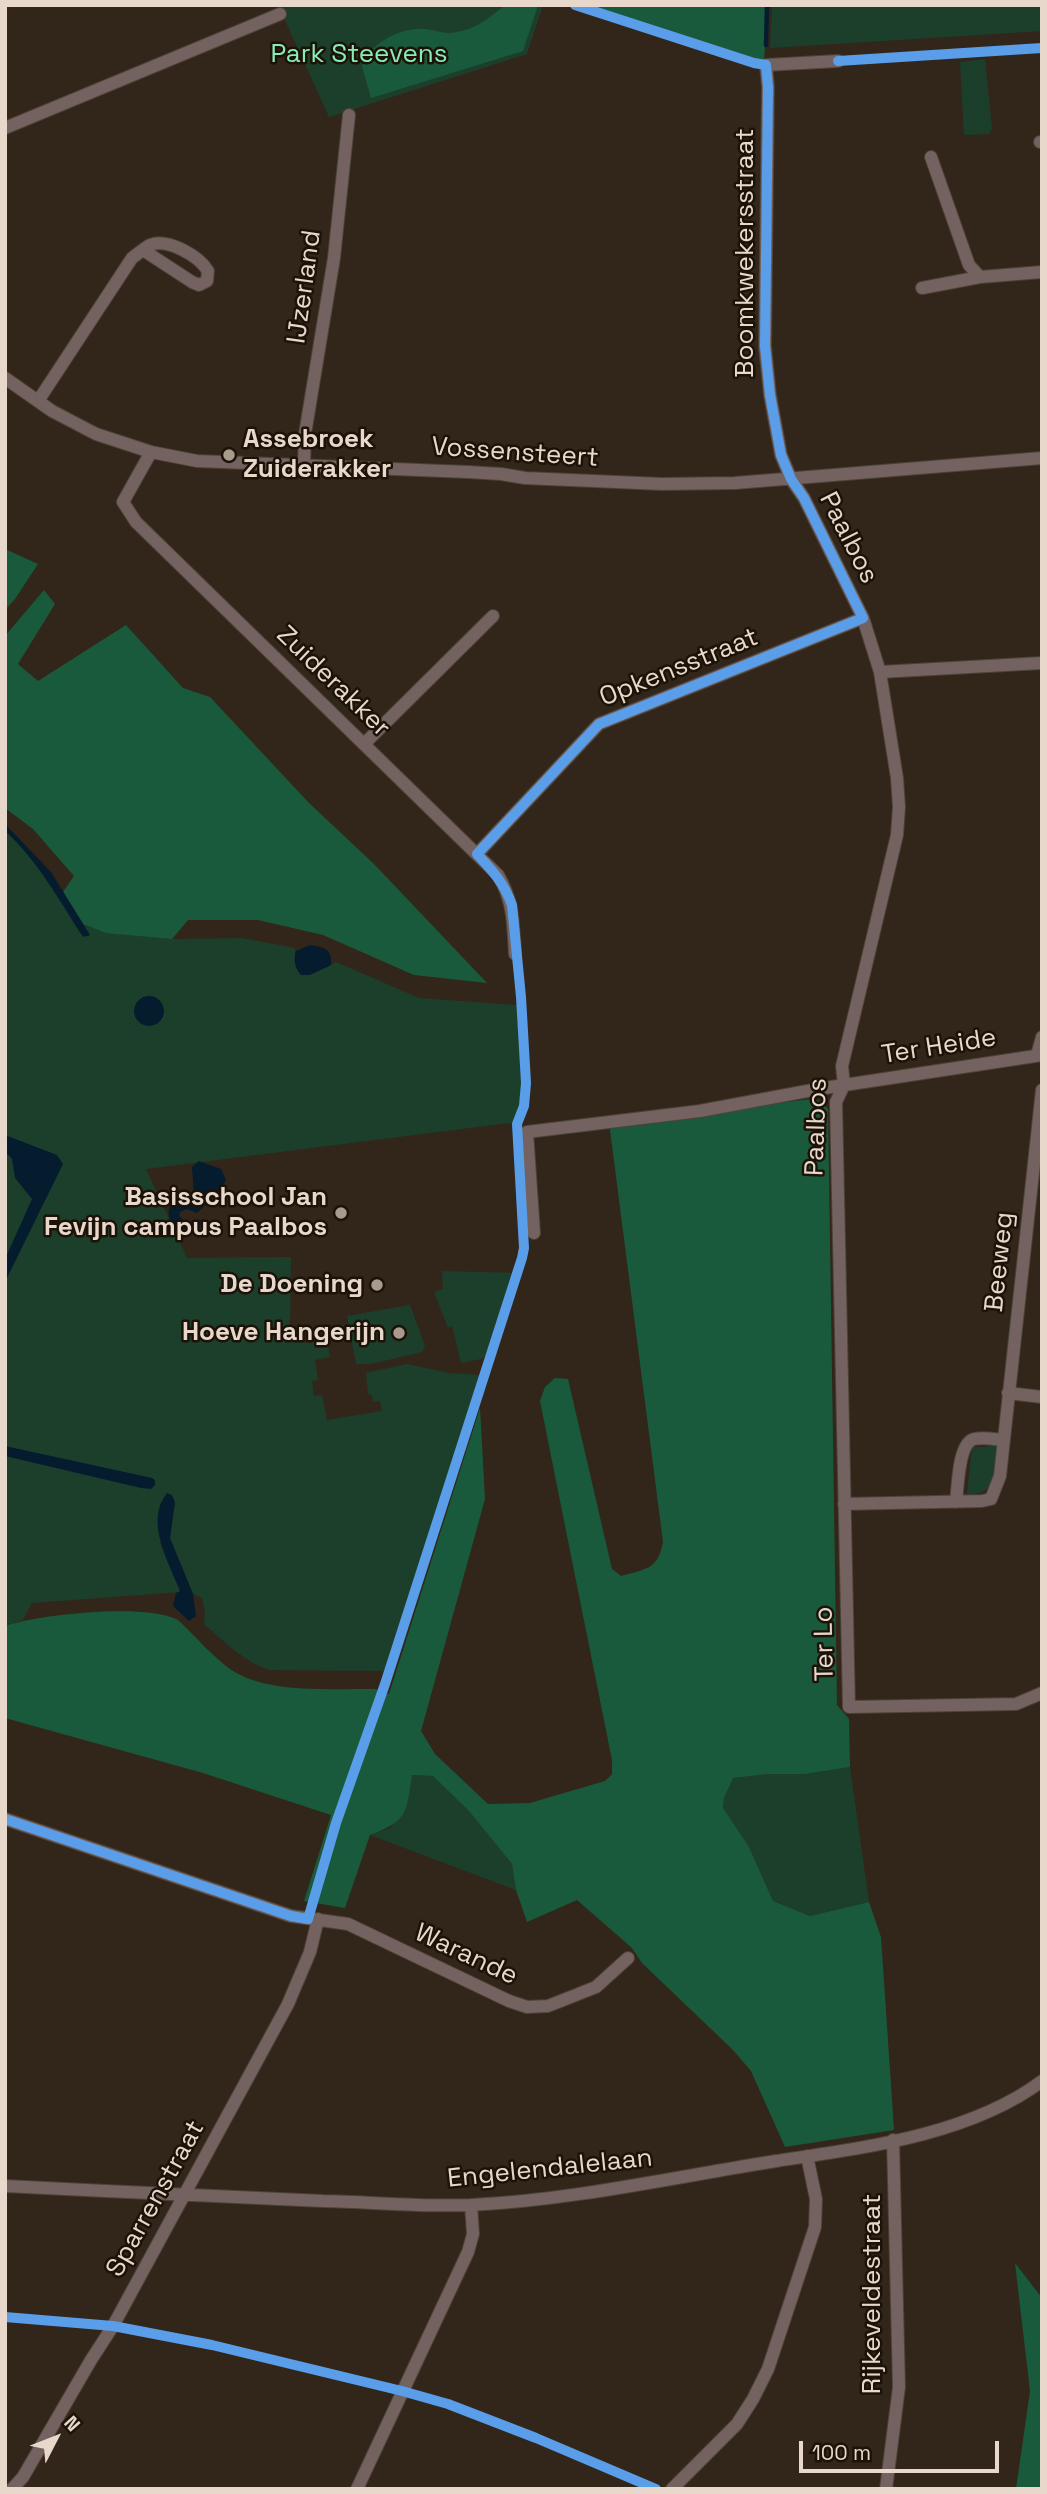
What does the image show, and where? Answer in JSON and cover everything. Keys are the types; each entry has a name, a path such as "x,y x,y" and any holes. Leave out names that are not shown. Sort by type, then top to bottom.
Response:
{"street":[{"path":"5,128 280,14"},
{"name":"Boomkwekersstraat","path":"791,479 781,455 770,395 765,346 766,65 838,61"},
{"name":"IJzerland","path":"304,465 305,434 334,258 349,116"},
{"path":"931,157 969,265 980,277"},
{"path":"38,401 132,258 143,250 150,245 160,244 181,250 205,265 208,271 207,281 199,285 192,282 143,250"},
{"path":"922,288 980,277 1042,272"},
{"name":"Vossensteert","path":"5,378 52,411 96,434 150,452 197,461 663,484 735,483 1042,458"},
{"name":"Zuiderakker","path":"150,452 123,502 136,522 498,876 512,905 515,954"},
{"name":"Paalbos","path":"791,479 804,498 863,618 880,671 899,807 897,835 842,1066 844,1086 836,1102 845,1507"},
{"path":"364,744 493,616"},
{"name":"Opkensstraat","path":"477,854 599,724 863,618"},
{"path":"880,671 1042,663"},
{"path":"1039,1055 1042,1037"},
{"name":"Ter Heide","path":"534,1233 527,1132 700,1111 1039,1055"},
{"name":"Beeweg","path":"845,1507 991,1499 1000,1476 1042,1090"},
{"path":"1008,1393 1042,1397"},
{"path":"956,1502 962,1452 966,1444 972,1439 1003,1440"},
{"name":"Ter Lo","path":"845,1507 849,1707 1016,1704 1042,1693"},
{"name":"Warande","path":"5,1819 291,1916 348,1924 509,2001 527,2007 548,2006 596,1987 628,1958"},
{"name":"Sparrenstraat","path":"12,2489 23,2477 113,2326 288,2004 310,1952 313,1919"},
{"name":"Engelendalelaan","path":"5,2186 184,2196 471,2205 569,2195 807,2156 949,2128 994,2109 1042,2081"},
{"name":"Rijkeveldestraat","path":"886,2489 899,2387 896,2161 893,2140"},
{"path":"672,2489 737,2424 768,2369 815,2227 816,2199 807,2156"},
{"path":"357,2489 468,2252 473,2234 471,2205"}],"green space":[{"name":"Park Steevens","path":"278,5 543,5 527,54 329,117"},
{"path":"505,5 538,5 523,51 371,98 362,66 379,44 397,34 416,29 449,33 471,28"},
{"path":"577,5 768,5 764,61"},
{"path":"772,5 1042,5 1042,31 770,48"},
{"path":"985,59 992,129 989,134 964,135 960,62"},
{"path":"5,549 38,564 5,610"},
{"path":"44,590 55,604 18,664 38,681 126,625 183,688 210,697 309,803 374,864 487,983 414,975 323,935 258,920 188,920 172,939 106,933 83,924 63,892 74,876 33,829 5,808 5,636"},
{"path":"5,829 51,872 83,924 106,932 172,939 242,938 295,948 295,955 326,968 336,962 419,998 517,1005 523,1081 517,1124 146,1169 187,1258 291,1257 290,1327 302,1327 304,1343 327,1339 330,1357 315,1360 318,1380 312,1381 314,1396 322,1395 327,1420 382,1411 380,1401 373,1402 372,1395 368,1394 366,1373 407,1364 449,1373 481,1375 384,1671 269,1670 251,1662 235,1650 204,1624 202,1598 193,1594 170,1538 175,1502 160,1543 181,1592 32,1603 23,1620 5,1626"},
{"path":"812,1099 821,1101 828,1109 837,1705 849,1719 850,1767 805,1774 733,1778 724,1798 723,1808 749,1847 773,1901 810,1916 869,1902 881,1937 894,2130 785,2147 751,2071 733,2050 642,1963 632,1948 577,1900 527,1922 516,1890 512,1864 469,1811 433,1776 412,1775 403,1814 392,1825 370,1835 345,1908 304,1901 331,1815 203,1773 5,1718 5,1626 67,1614 93,1612 143,1612 163,1615 178,1620 230,1669 262,1683 300,1688 375,1689 389,1694 480,1408 485,1499 421,1731 435,1754 488,1804 530,1803 605,1781 612,1774 612,1760 540,1401 545,1387 555,1378 568,1379 612,1569 621,1576 649,1567 658,1558 663,1542 609,1122"},
{"path":"442,1271 516,1273 487,1355 481,1359 461,1363 452,1326 448,1328 434,1292 443,1289"},
{"path":"410,1305 425,1346 422,1352 371,1364 356,1364 347,1316"},
{"path":"993,1443 997,1446 996,1464 990,1486 977,1493 967,1494 972,1447 987,1447"},
{"path":"850,1767 869,1902 810,1916 773,1901 749,1847 723,1808 732,1778 805,1774"},
{"path":"412,1775 433,1776 469,1811 512,1864 516,1890 370,1835 391,1828"},
{"path":"1015,2263 1042,2298 1042,2489 1016,2489 1030,2391"}],"water":[{"path":"5,824 51,872 90,935 84,937 81,934 37,867 5,831"},
{"path":"310,945 329,952 331,965 310,975 301,975 295,964 296,951"},
{"path":"149,996 160,1000 164,1011 160,1022 149,1026 138,1022 134,1011 138,1000"},
{"path":"5,1135 57,1155 63,1164 5,1282 5,1259 32,1199 15,1178 12,1159 5,1151"},
{"path":"199,1161 221,1169 226,1180 218,1193 197,1213 187,1209 180,1212 179,1216 188,1224 204,1219 204,1224 192,1230 174,1223 169,1212 170,1206 188,1202 194,1197 192,1167"},
{"path":"5,1446 152,1478 155,1485 151,1489 141,1488 5,1456"},
{"path":"167,1493 172,1495 175,1502 170,1538 193,1594 196,1616 189,1621 173,1606 176,1593 180,1591 158,1529 161,1504"}],"waterway":[{"path":"766,45 767,5"}],"cycle path":[{"path":"5,1819 291,1916 308,1919 336,1823 385,1684 524,1248 517,1124 524,1106 526,1083 512,905 493,871 477,854 599,724 863,618 804,498 791,479 781,455 770,395 765,346 766,65 575,5"},
{"path":"838,61 1042,48"},
{"path":"5,2317 113,2326 212,2345 402,2391 448,2404 656,2489"}],"place":[{"name":"Assebroek Zuiderakker","path":"229,455"},
{"name":"Basisschool Jan Fevijn campus Paalbos","path":"341,1213"},
{"name":"De Doening","path":"377,1285"},
{"name":"Hoeve Hangerijn","path":"399,1333"}]}
